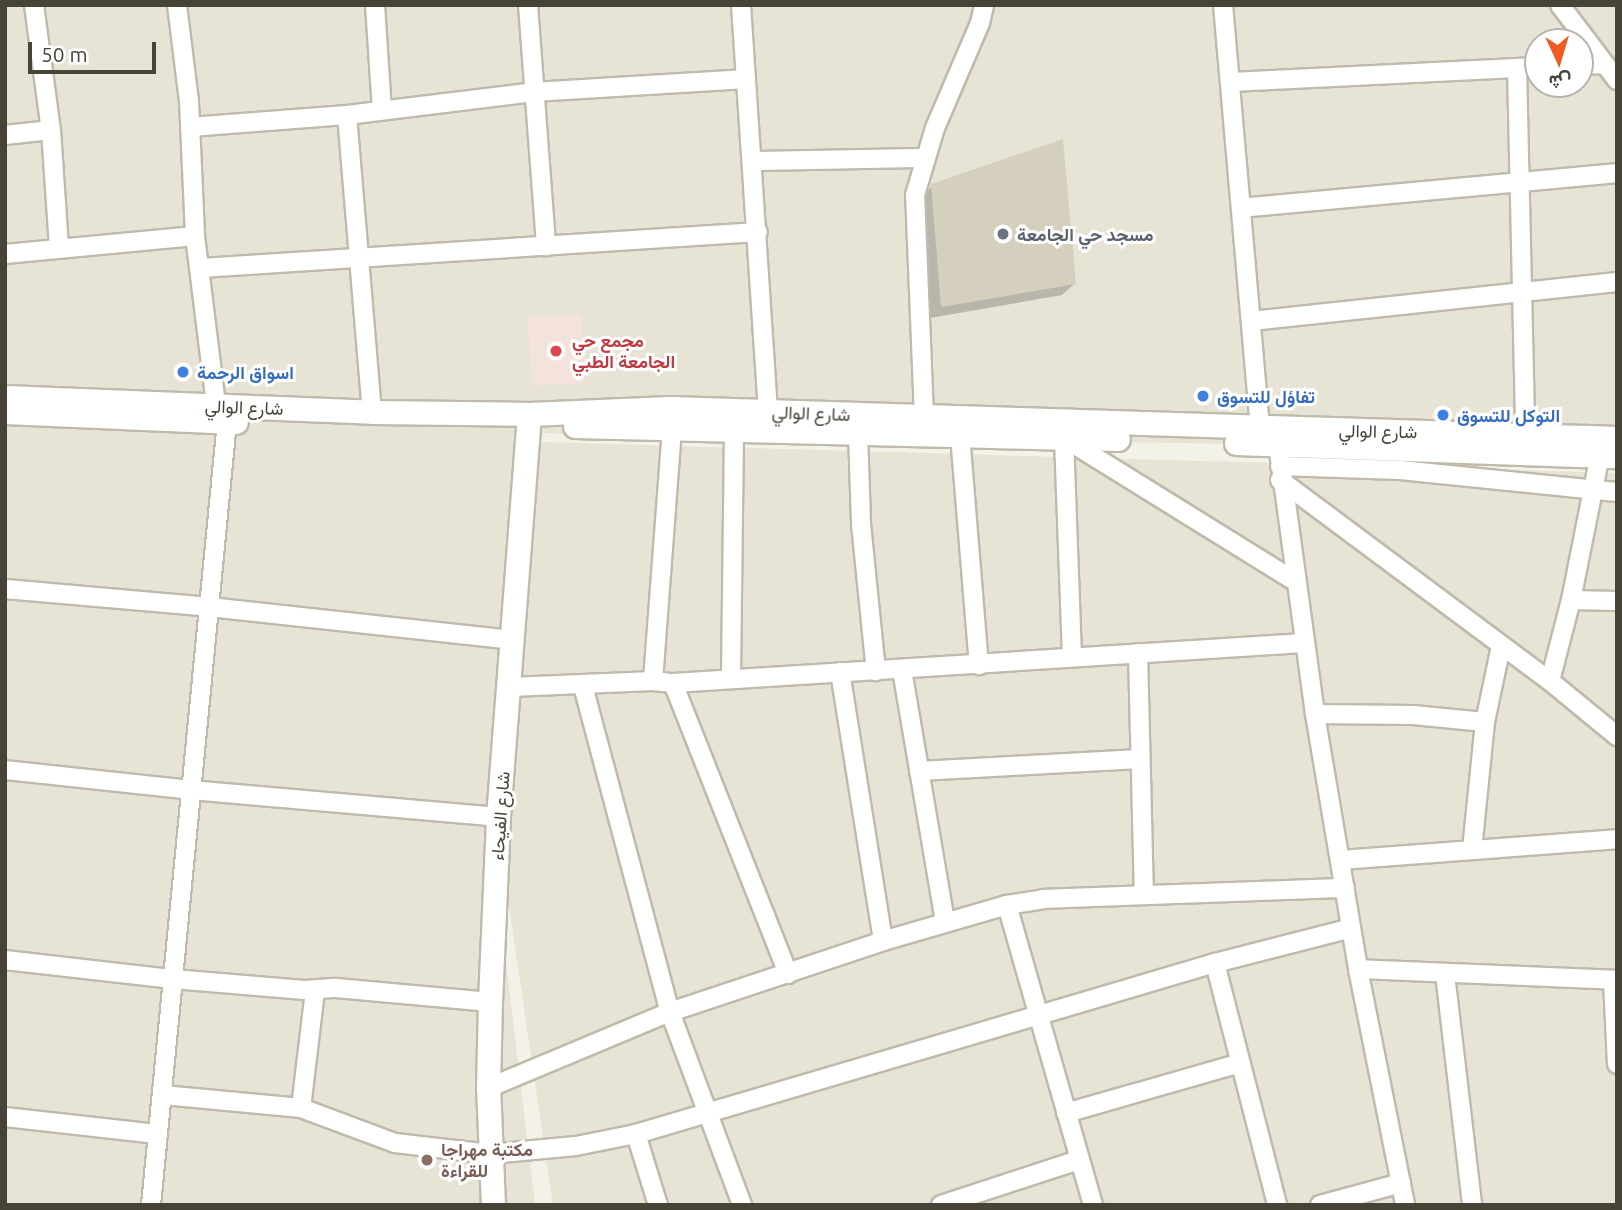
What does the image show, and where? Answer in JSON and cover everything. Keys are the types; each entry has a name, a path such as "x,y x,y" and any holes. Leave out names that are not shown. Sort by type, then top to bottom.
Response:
{"street":[{"path":"34,5 51,130 59,247"},
{"path":"151,1205 209,607 221,414 195,236 190,127 177,5"},
{"path":"375,5 382,110"},
{"path":"528,5 546,246"},
{"path":"740,5 758,232 768,411"},
{"path":"924,417 915,195 924,158 980,23 984,5"},
{"path":"1223,5 1260,428"},
{"path":"1560,5 1617,80"},
{"path":"1594,64 1605,64"},
{"path":"1517,68 1525,434"},
{"path":"1230,82 1524,68"},
{"path":"190,127 346,115 534,92 746,79"},
{"path":"346,115 372,412"},
{"path":"5,135 51,130"},
{"path":"752,161 924,158"},
{"path":"1241,208 1617,173"},
{"path":"201,268 758,232"},
{"path":"5,254 195,236"},
{"path":"1251,321 1617,282"},
{"name":"شارع الوالي","path":"5,397 221,414 372,412 591,425 1064,438 1279,463 1608,455"},
{"name":"شارع الوالي","path":"5,412 529,421 670,408 1617,438"},
{"name":"شارع الفيحاء","path":"493,1205 488,1088 498,817 511,687 512,640 529,421"},
{"path":"653,681 673,428"},
{"path":"731,677 734,430"},
{"path":"858,432 862,524 876,671"},
{"path":"960,435 979,665"},
{"path":"1064,438 1295,581"},
{"path":"1064,438 1072,657"},
{"path":"1550,681 1571,600 1593,490 1608,455"},
{"path":"1279,463 1400,470 1617,492"},
{"path":"1279,463 1315,714 1358,969 1405,1205"},
{"path":"1279,463 1501,646 1550,681 1617,736"},
{"path":"5,589 209,607 512,640"},
{"path":"1571,600 1617,601"},
{"path":"511,687 653,681 673,683 731,677 901,670 1304,643"},
{"path":"1472,850 1485,722 1501,646"},
{"path":"1138,653 1144,895"},
{"path":"901,670 945,922"},
{"path":"840,671 883,941"},
{"path":"673,683 788,974"},
{"path":"583,685 670,1012 742,1205"},
{"path":"1315,714 1413,715 1485,722"},
{"path":"919,771 1140,759"},
{"path":"5,770 191,790 498,817"},
{"path":"1340,860 1617,839"},
{"path":"488,1088 670,1012 883,941 1007,905 1043,899 1345,888"},
{"path":"1007,905 1093,1205"},
{"path":"163,1096 301,1108 395,1143 490,1154 563,1148 636,1134 1214,963 1352,928"},
{"path":"5,961 173,979 315,990 336,988 490,1002"},
{"path":"1214,963 1277,1205"},
{"path":"1358,969 1615,980 1617,1064"},
{"path":"1445,974 1472,1205"},
{"path":"301,1108 315,990"},
{"path":"1066,1113 1240,1063"},
{"path":"5,1117 157,1134"},
{"path":"636,1134 658,1205"},
{"path":"941,1205 1079,1160"},
{"path":"1320,1205 1401,1183"}],"shaded area":[{"path":"5,5 1617,5 1617,450 530,433 498,894 535,1205 5,1205"},
{"name":"مجمع حي الجامعة الطبي","path":"581,315 585,383 532,386 528,318"},
{"path":"541,442 1617,473 1617,1205 553,1205 507,893"}],"building":[{"name":"مسجد حي الجامعة","path":"1063,139 1076,284 941,307 931,184"}],"place":[{"name":"مسجد حي الجامعة","path":"1003,234"},
{"name":"مجمع حي الجامعة الطبي","path":"556,351"},
{"name":"اسواق الرحمة","path":"183,372"},
{"name":"تفاؤل للتسوق","path":"1203,396"},
{"name":"التوكل للتسوق","path":"1443,415"},
{"name":"مكتبة مهراجا للقراءة","path":"427,1160"}]}
